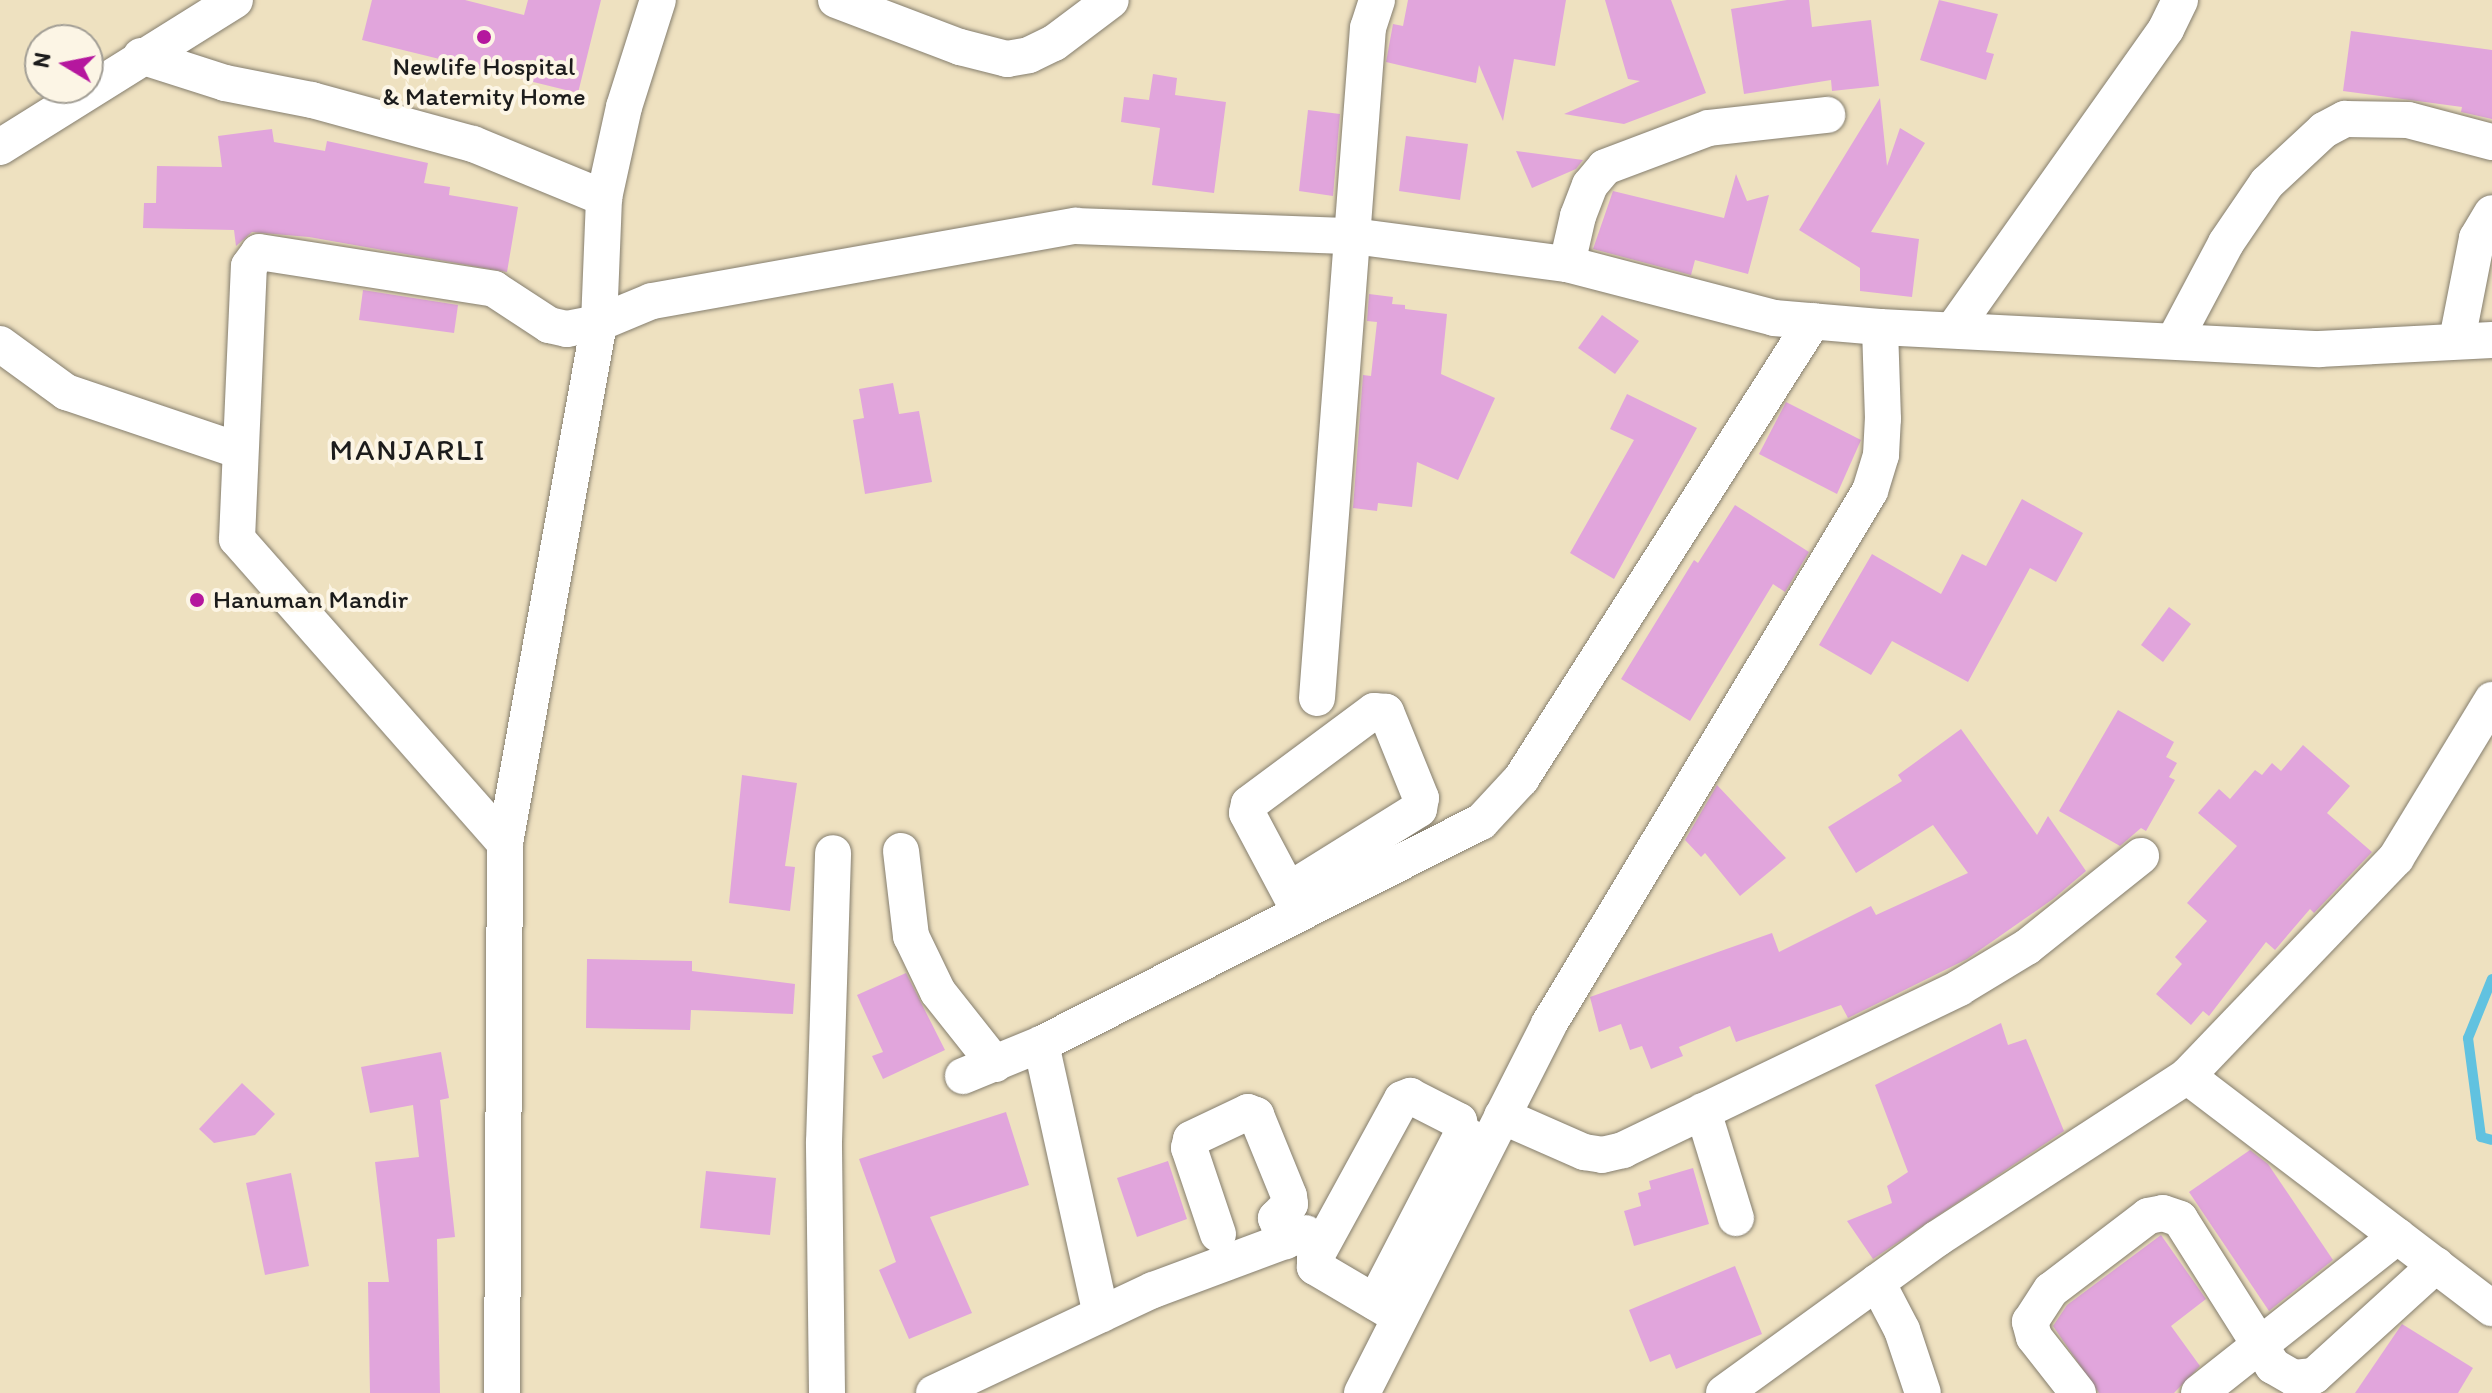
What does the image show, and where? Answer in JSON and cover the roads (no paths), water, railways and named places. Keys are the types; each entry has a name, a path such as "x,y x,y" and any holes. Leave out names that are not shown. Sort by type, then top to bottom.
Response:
{"street":[{"path":"0,147 235,0"},
{"path":"502,1393 505,843 599,323 604,198 624,107 658,0"},
{"path":"836,0 960,47 1007,59 1029,55 1054,43 1111,0"},
{"path":"1317,698 1368,28 1377,0"},
{"path":"1953,330 2166,29 2180,0"},
{"path":"141,56 225,83 312,100 473,144 604,198"},
{"path":"1567,264 1578,216 1590,185 1605,167 1709,128 1827,115"},
{"path":"2174,341 2226,243 2267,183 2324,130 2345,119 2408,120 2492,142"},
{"path":"2457,340 2477,238 2492,213"},
{"path":"505,843 237,539 237,450 249,266 259,252 494,289 558,327 599,323 652,301 1075,226 1353,236 1567,264 1774,318 1880,327 2319,349 2492,340"},
{"path":"1294,900 1481,822 1521,779 1813,321"},
{"path":"1362,1393 1388,1309 1432,1221 1483,1131 1870,491 1881,455 1880,327"},
{"path":"0,344 66,392 237,450"},
{"path":"1724,1393 1877,1282 2187,1076 2396,858 2492,700"},
{"path":"901,851 911,936 979,1070 1041,1044 1294,900 1419,809 1421,798 1386,712 1374,711 1249,804 1247,813 1294,900"},
{"path":"827,1393 824,1142 833,853"},
{"path":"1388,1309 1315,1267 1315,1258 1402,1099 1410,1096 1483,1131 1602,1155 1703,1111 1959,988 2027,947 2141,856"},
{"path":"1041,1044 1101,1314"},
{"path":"2187,1076 2492,1308"},
{"path":"1703,1111 1736,1218"},
{"path":"934,1393 1101,1314 1295,1237 1276,1218 1290,1204 1289,1196 1256,1115 1248,1112 1191,1139 1189,1148 1218,1234"},
{"path":"2078,1393 2034,1337 2030,1322 2051,1290 2148,1216 2163,1213 2180,1219 2273,1366 2294,1378 2314,1376 2436,1265"},
{"path":"2199,1393 2398,1236"},
{"path":"1877,1282 1902,1330 1923,1393"}],"waterway":[{"path":"2492,979 2468,1038 2481,1137 2492,1140"}],"place":[{"name":"Newlife Hospital & Maternity Home","path":"484,37"},
{"name":"Hanuman Mandir","path":"197,600"}],"district":[{"name":"MANJARLI","path":"408,450"}]}
